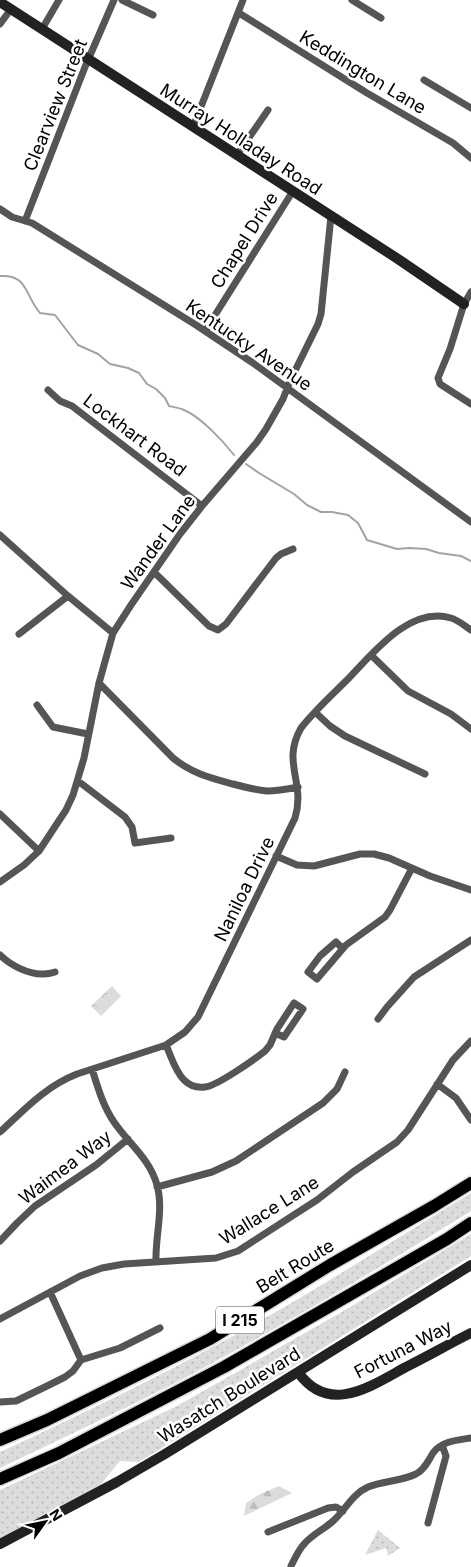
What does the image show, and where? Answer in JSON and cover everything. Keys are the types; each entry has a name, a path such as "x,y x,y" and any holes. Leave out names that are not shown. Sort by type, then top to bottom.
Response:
{"highway":[{"name":"Belt Route","path":"0,1440 47,1420 210,1339 330,1264 434,1206 471,1183"},
{"name":"I 215","path":"0,1479 59,1453 224,1367 447,1239 471,1223"}],"street":[{"path":"42,29 60,0"},
{"name":"Clearview Street","path":"25,221 114,0"},
{"path":"122,0 153,16"},
{"path":"193,127 243,0"},
{"path":"352,0 381,18"},
{"name":"Murray Holladay Road","path":"0,2 467,305"},
{"path":"0,24 11,9"},
{"name":"Keddington Lane","path":"239,13 366,93 453,143 471,158"},
{"path":"424,80 471,108"},
{"path":"237,155 268,110"},
{"name":"Chapel Drive","path":"205,330 293,191"},
{"name":"Kentucky Avenue","path":"0,210 12,217 32,223 205,330 471,522"},
{"name":"Wander Lane","path":"0,882 24,865 39,851 66,810 78,781 99,683 113,633 180,534 266,430 288,389 321,314 331,216"},
{"path":"471,292 438,378 440,384 471,404"},
{"name":"Lockhart Road","path":"48,390 60,401 70,405 202,506"},
{"path":"0,535 68,596 113,633"},
{"path":"154,572 209,626 218,630 226,624 276,558 294,549"},
{"path":"19,634 68,596"},
{"name":"Naniloa Drive","path":"0,1132 51,1087 70,1077 166,1045 185,1032 198,1017 297,812 299,797 293,764 293,746 301,728 371,655 399,630 413,621 430,617 447,617 457,620 471,630"},
{"path":"371,655 408,691 451,714 471,729"},
{"path":"99,683 182,766 210,778 259,790 267,791 298,787"},
{"path":"37,704 53,726 88,734"},
{"path":"315,712 330,726 345,736 425,774"},
{"path":"78,781 125,817 132,827 135,843 171,838"},
{"path":"0,814 39,851"},
{"path":"276,856 297,865 309,866 360,854 374,854 471,890"},
{"path":"344,946 336,942 320,956 308,972 316,979 344,946 385,917 412,868"},
{"path":"378,1019 386,1007 414,977 471,940"},
{"path":"0,956 10,964 31,972 42,974 55,972"},
{"path":"166,1045 180,1076 190,1085 201,1088 214,1085 262,1054 270,1045 276,1033 294,1003 303,1010 284,1037 276,1033"},
{"name":"Wallace Lane","path":"0,1319 87,1273 102,1268 124,1264 216,1258 243,1248 316,1200 397,1142 408,1130 456,1056 471,1042"},
{"path":"92,1069 107,1110 115,1124 147,1163 158,1187 160,1209 156,1262"},
{"path":"158,1187 212,1172 236,1160 323,1103 337,1089 345,1072"},
{"path":"437,1084 456,1098 471,1120"},
{"name":"Waimea Way","path":"0,1241 36,1206 96,1165 128,1139"},
{"name":"Wasatch Boulevard","path":"0,1544 141,1468 471,1265"},
{"path":"50,1292 81,1360"},
{"path":"0,1402 16,1401 52,1384 73,1371 81,1360 120,1348 160,1328"},
{"name":"Fortuna Way","path":"298,1372 308,1385 320,1392 350,1394 370,1386 471,1333"},
{"path":"291,1566 306,1542 333,1522 355,1496 365,1489 418,1473 435,1450 442,1445 471,1438"},
{"path":"428,1523 446,1456 442,1445"},
{"path":"268,1532 328,1508 336,1507 343,1511"}],"green space":[{"path":"112,986 121,996 101,1016 91,1006"},
{"path":"110,991 117,994 116,998 99,1013 95,1006"},
{"path":"471,1193 471,1211 326,1299 177,1382 0,1468 0,1452 114,1398 227,1340 300,1298"},
{"path":"471,1234 471,1256 139,1462 120,1461 100,1485 0,1538 0,1490 177,1406 340,1313"},
{"path":"279,1486 292,1493 244,1516 246,1503 260,1494"},
{"path":"378,1530 400,1548 388,1556 386,1548 365,1555"}],"waterway":[{"path":"0,276 9,276 21,282 40,313 55,315 78,345 98,354 110,364 128,368 139,373 147,384 156,389 165,398 169,406 191,413 218,436 234,455"},
{"path":"246,464 294,494 307,505 321,512 348,515 358,523 367,540 397,549 426,549 461,556 471,561"}]}
